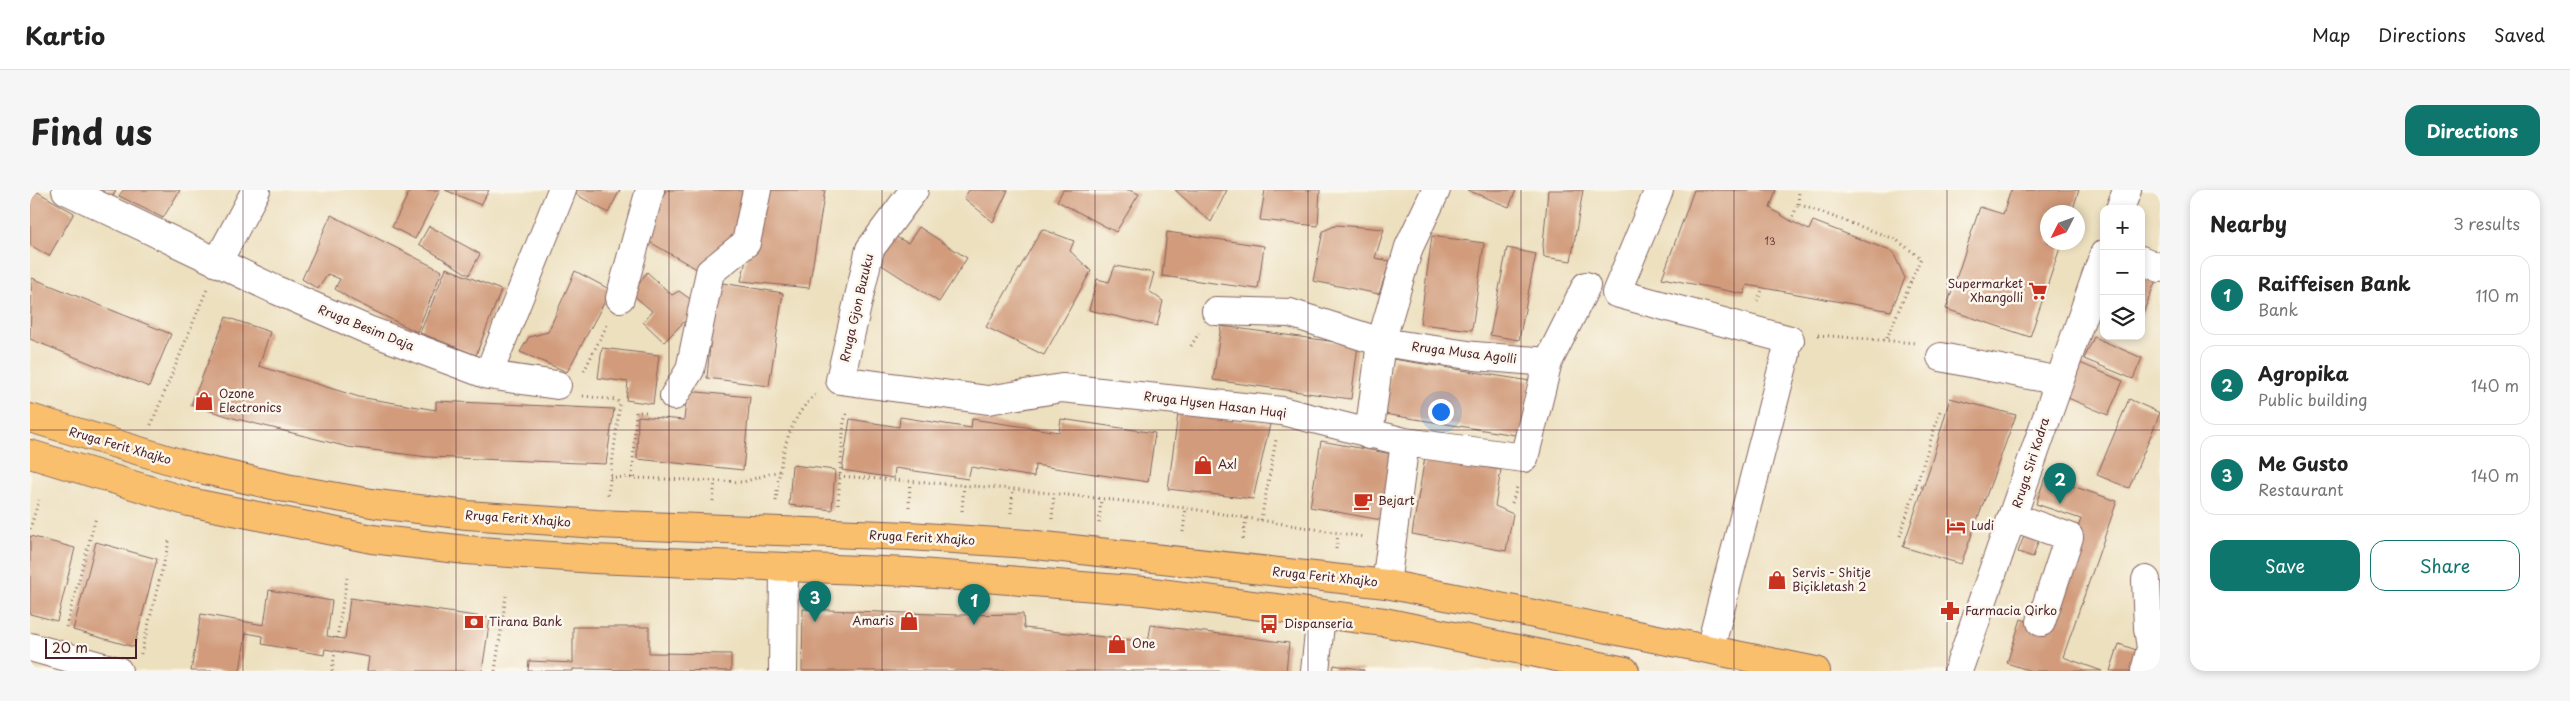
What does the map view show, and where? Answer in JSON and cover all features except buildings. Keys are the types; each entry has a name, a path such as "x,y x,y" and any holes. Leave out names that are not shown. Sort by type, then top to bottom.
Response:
{"main road":[{"name":"Rruga Ferit Xhajko","path":"30,418 196,468 268,484 377,504 467,516 597,524 909,536 1027,544 1386,584 1816,671"},
{"path":"30,454 189,502 372,539 466,550 584,559 908,572 1145,591 1384,622 1588,668 1625,671"}],"street":[{"name":"Rruga Besim Daja","path":"66,190 217,263 368,330 488,375 568,390"},
{"path":"217,263 256,190"},
{"path":"488,375 562,190"},
{"path":"620,298 650,190"},
{"path":"674,396 690,370 710,272 746,243 758,190"},
{"name":"Rruga Gjon Buzuku","path":"849,381 870,249 914,190"},
{"path":"1369,435 1381,342 1409,247 1436,190"},
{"path":"1658,190 1616,293 1795,343 1710,649"},
{"path":"2121,205 2127,190"},
{"path":"2145,262 2160,268"},
{"name":"Rruga Siri Kodra","path":"1958,671 2100,265"},
{"name":"Rruga Hysen Hasan Huqi","path":"849,381 988,400 1062,388 1282,411 1369,435 1405,442 1524,458 1548,362 1586,286"},
{"name":"Rruga Musa Agolli","path":"1216,311 1290,313 1381,342 1475,356 1548,362"},
{"path":"1940,357 2059,381"},
{"path":"1386,584 1405,442"},
{"path":"2013,517 2069,537 2041,622"},
{"path":"783,671 784,567"},
{"path":"2145,671 2151,648 2148,628 2146,580"},
{"path":"1315,671 1321,615"},
{"path":"30,647 73,662 128,667"}],"path":[{"path":"1791,221 1798,204 1799,190"},
{"path":"1798,204 1895,239 1921,258 1886,340"},
{"path":"149,430 217,263"},
{"path":"584,372 620,298"},
{"path":"1795,343 1886,340 1916,343"},
{"path":"776,506 779,471 791,426 813,396 849,381 839,476 838,509"},
{"path":"568,390 616,400 620,403 609,484"},
{"path":"632,478 636,412 663,412 674,396"},
{"path":"1900,536 1941,408"},
{"path":"1261,520 1282,411"},
{"path":"610,477 743,482 779,471"},
{"path":"839,476 910,483 964,484 1186,508 1338,534 1392,540"},
{"path":"713,504 714,481"},
{"path":"909,512 910,483"},
{"path":"962,517 964,484"},
{"path":"1916,486 1923,487"},
{"path":"1010,518 1013,489"},
{"path":"1051,521 1054,494"},
{"path":"1099,527 1101,499"},
{"path":"30,529 39,500"},
{"path":"1182,536 1186,508"},
{"path":"73,662 96,517"},
{"path":"1243,543 1246,518"},
{"path":"128,667 170,538"},
{"path":"337,638 347,578"},
{"path":"495,671 506,596"},
{"path":"332,671 335,652"}],"place":[{"name":"Supermarket Xhangolli","path":"2038,291"},
{"name":"Ozone Electronics","path":"204,401"},
{"name":"Axl","path":"1203,465"},
{"name":"Bejart","path":"1363,501"},
{"name":"Agropika","path":"2060,504"},
{"name":"Ludi","path":"1956,526"},
{"name":"Servis - Shitje Biçikletash 2","path":"1777,580"},
{"name":"Farmacia Qirko","path":"1950,611"},
{"name":"Amaris","path":"909,621"},
{"name":"Tirana Bank","path":"474,622"},
{"name":"Me Gusto","path":"815,622"},
{"name":"Dispanseria","path":"1269,624"},
{"name":"Raiffeisen Bank","path":"974,625"},
{"name":"One","path":"1117,644"}]}
